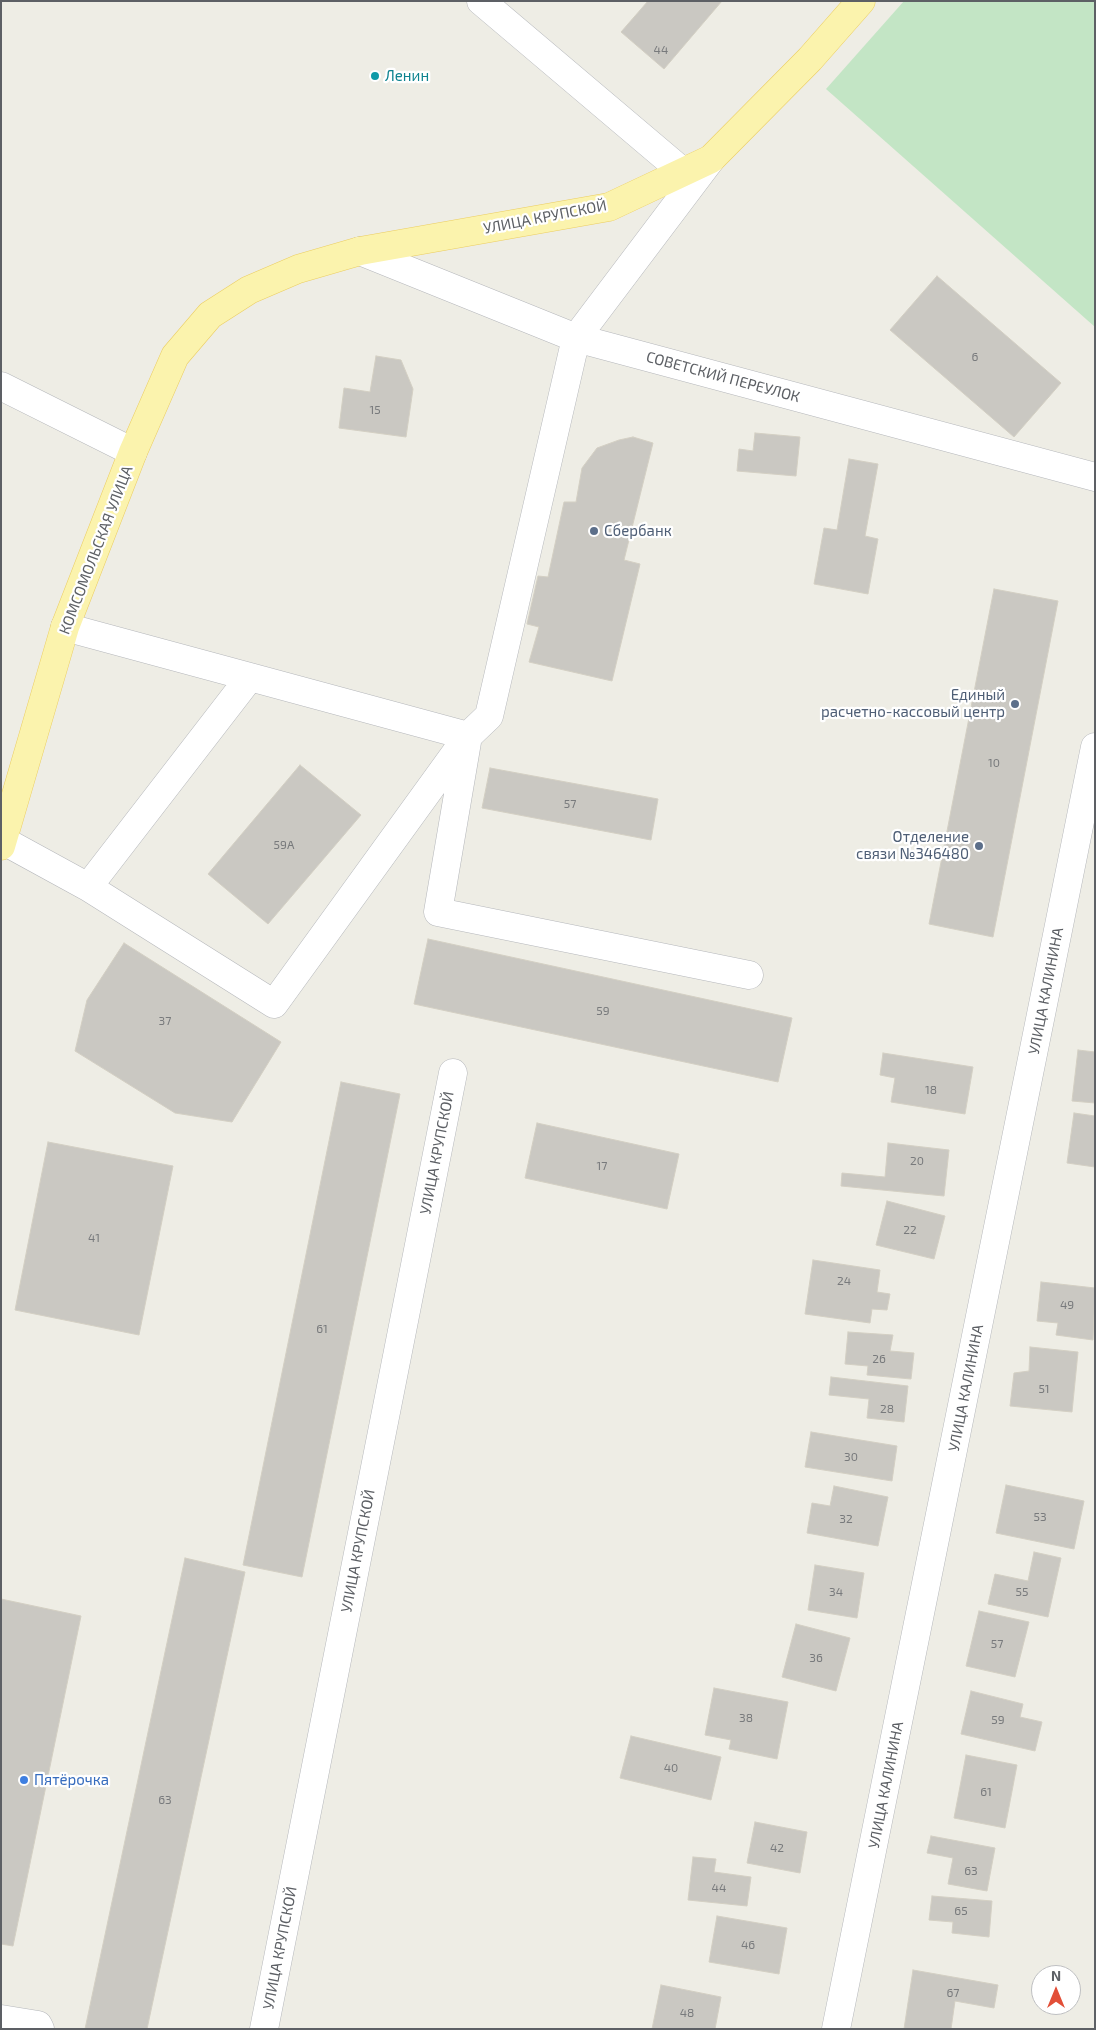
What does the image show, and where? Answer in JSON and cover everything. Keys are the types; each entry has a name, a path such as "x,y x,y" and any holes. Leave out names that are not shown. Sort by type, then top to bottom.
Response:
{"main road":[{"name":"УЛИЦА КРУПСКОЙ","path":"249,290 298,269 360,251 609,207 711,159 810,59 861,1"},
{"name":"КОМСОМОЛЬСКАЯ УЛИЦА","path":"2,843 65,627 132,452 175,356 210,315 249,290"}],"street":[{"path":"482,1 683,172"},
{"path":"2,843 88,887 274,1004 468,736 489,716 576,338 711,159"},
{"name":"СОВЕТСКИЙ ПЕРЕУЛОК","path":"360,251 576,338 1095,477"},
{"path":"1,386 132,452"},
{"path":"65,627 468,736"},
{"path":"88,887 250,677"},
{"path":"468,736 438,912 749,975"},
{"name":"УЛИЦА КАЛИНИНА","path":"836,2029 1095,747"},
{"name":"УЛИЦА КРУПСКОЙ","path":"264,2029 453,1072"},
{"path":"1,2019 38,2025 40,2029"}],"green space":[{"path":"904,1 1095,1 1095,327 826,89"}],"building":[{"path":"648,1 722,1 664,69 621,32"},
{"path":"937,276 1061,383 1014,437 890,330"},
{"path":"376,356 401,360 413,389 406,437 339,428 344,388 370,392"},
{"path":"755,433 800,437 796,476 737,471 739,449 753,451"},
{"name":"Сбербанк","path":"633,437 653,443 624,560 640,564 612,681 529,662 539,627 527,624 538,576 548,577 564,502 576,502 582,468 597,448"},
{"path":"849,459 878,464 865,536 878,539 868,594 814,584 824,528 837,530"},
{"path":"994,589 1058,601 993,937 929,924"},
{"path":"300,765 361,815 268,924 208,874"},
{"path":"490,768 658,799 651,840 482,808"},
{"path":"428,939 792,1018 778,1082 414,1004"},
{"path":"124,943 281,1042 232,1122 175,1113 75,1051 87,1000"},
{"path":"1078,1050 1095,1052 1095,1103 1072,1101"},
{"path":"883,1053 973,1067 965,1114 891,1102 895,1078 880,1075"},
{"path":"341,1082 400,1094 302,1577 243,1565"},
{"path":"1074,1113 1095,1116 1095,1167 1067,1163"},
{"path":"537,1123 679,1154 667,1209 525,1178"},
{"path":"48,1142 173,1166 139,1335 15,1310"},
{"path":"888,1143 949,1150 944,1196 841,1186 842,1173 885,1177"},
{"path":"887,1201 945,1216 934,1259 876,1245"},
{"path":"813,1260 880,1270 877,1292 890,1294 887,1310 872,1309 870,1323 805,1314"},
{"path":"1041,1282 1095,1288 1093,1340 1056,1335 1058,1323 1037,1321"},
{"path":"848,1332 893,1335 890,1351 914,1353 911,1379 867,1375 868,1366 845,1364"},
{"path":"1030,1347 1078,1352 1072,1412 1010,1406 1014,1373 1029,1371"},
{"path":"831,1377 908,1386 904,1422 867,1418 869,1399 829,1395"},
{"path":"811,1432 897,1446 892,1481 805,1467"},
{"path":"1006,1485 1084,1501 1074,1549 996,1533"},
{"path":"834,1486 888,1497 878,1546 807,1533 812,1503 830,1506"},
{"path":"1034,1552 1061,1558 1048,1617 988,1604 995,1574 1028,1581"},
{"path":"185,1558 245,1572 147,2029 85,2029"},
{"path":"815,1565 864,1573 857,1618 808,1610"},
{"name":"Пятёрочка","path":"1,1599 81,1616 13,1946 1,1944"},
{"path":"979,1611 1029,1622 1015,1677 966,1666"},
{"path":"796,1624 850,1638 836,1691 782,1677"},
{"path":"714,1688 788,1702 777,1759 729,1749 731,1740 705,1735"},
{"path":"971,1691 1023,1704 1020,1717 1042,1722 1035,1751 961,1734"},
{"path":"631,1736 721,1757 711,1800 620,1778"},
{"path":"966,1755 1017,1765 1005,1828 954,1818"},
{"path":"755,1822 807,1832 800,1873 747,1863"},
{"path":"931,1836 995,1848 987,1891 948,1884 953,1858 927,1853"},
{"path":"693,1857 716,1859 714,1872 751,1877 747,1906 688,1900"},
{"path":"932,1896 992,1901 989,1937 952,1933 953,1922 929,1920"},
{"path":"717,1916 787,1928 779,1974 709,1962"},
{"path":"913,1970 998,1985 994,2008 955,2001 951,2029 904,2029"},
{"path":"661,1985 721,1997 715,2029 652,2029"}],"place":[{"name":"Ленин","path":"375,76"},
{"name":"Сбербанк","path":"594,531"},
{"name":"Единый расчетно-кассовый центр","path":"1015,704"},
{"name":"Отделение связи №346480","path":"979,846"},
{"name":"Пятёрочка","path":"24,1780"}]}
